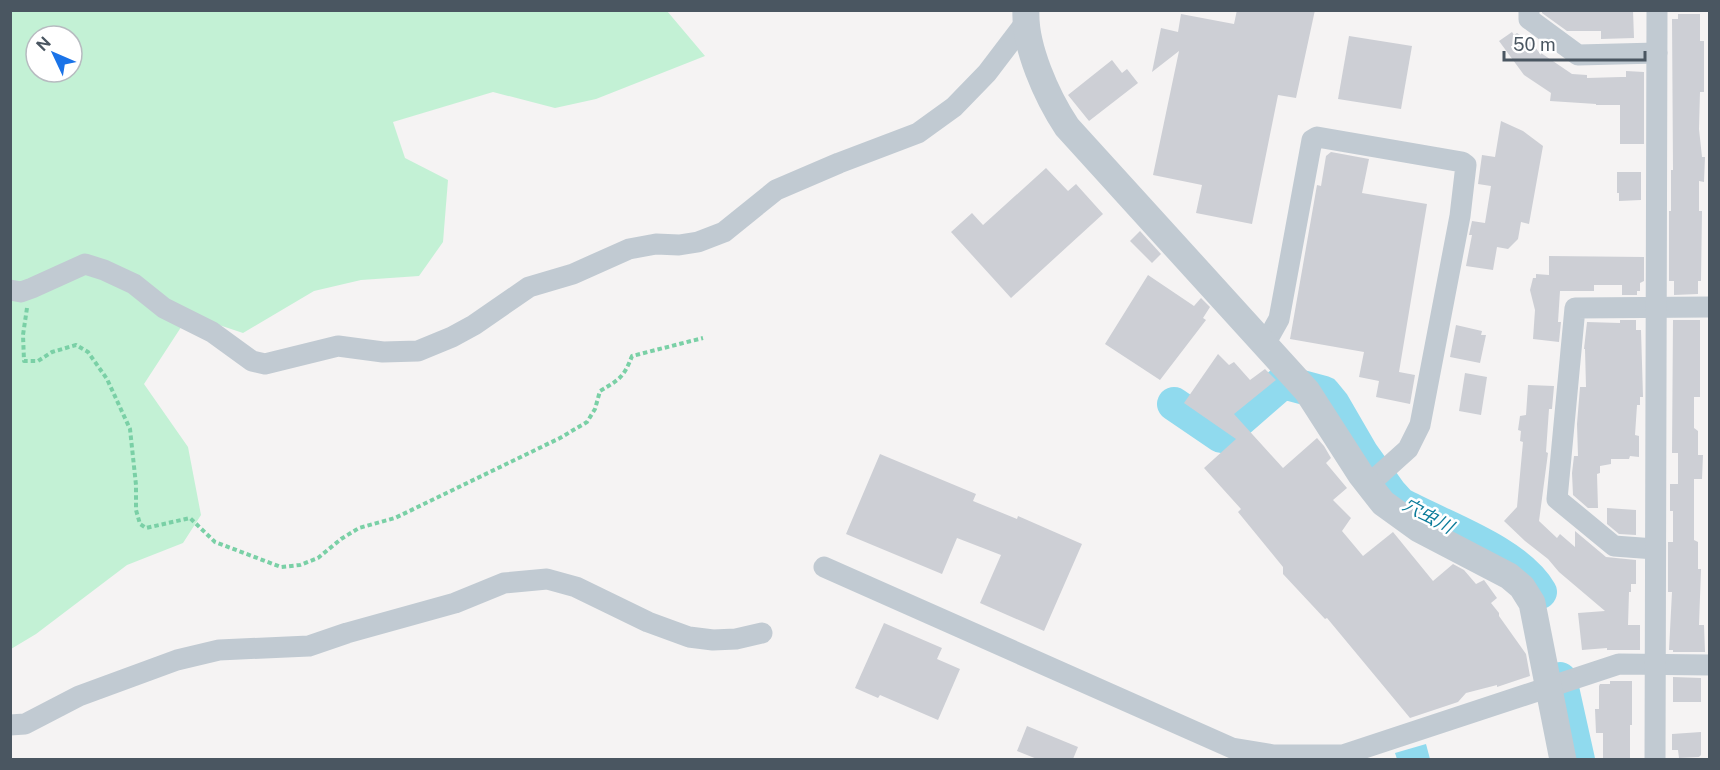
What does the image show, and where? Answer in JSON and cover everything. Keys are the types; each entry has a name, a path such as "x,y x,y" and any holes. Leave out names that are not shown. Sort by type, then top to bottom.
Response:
{"street":[{"path":"1529,10 1529,19 1578,55 1657,53"},
{"path":"1655,759 1657,10"},
{"path":"10,290 21,292 85,264 134,284 164,308 212,332 252,361 265,364 338,346 383,352 418,351 452,338 529,287 573,274 629,249 656,244 679,245 698,242 724,231 776,190 918,133 954,107 987,73 1025,16"},
{"path":"1025,16 1043,84 1053,107 1066,127 1307,391 1368,485 1383,503 1419,529 1492,566 1522,587 1532,603 1563,759"},
{"path":"1265,344 1280,319 1312,140 1317,137 1462,162 1466,165 1460,216 1420,425 1408,448 1368,485"},
{"path":"1655,549 1614,546 1557,500 1575,308 1710,308"},
{"path":"824,567 1232,748 1274,754 1343,755 1619,664 1710,665"},
{"path":"10,725 25,724 79,696 177,660 219,650 309,646 455,603 504,583 547,579 576,587 648,622 689,637 713,640 736,639 762,633"}],"path":[{"path":"28,303 23,335 24,361 38,361 52,352 76,345 88,352 107,379 130,429 136,485 136,510 140,524 146,528 190,518 215,542 281,567 300,565 318,558 359,528 395,518 560,438 587,422 595,409 600,391 626,372 632,356 703,338"}],"green space":[{"path":"11,11 667,11 705,56 596,99 555,108 493,92 393,122 405,158 448,180 443,242 419,276 361,280 314,291 243,333 189,315 144,384 188,447 201,515 183,543 127,565 36,634 11,649"}],"water":[{"path":"1426,744 1430,759 1397,759 1395,753"}],"building":[{"path":"1237,10 1315,10 1296,98 1278,95 1252,224 1196,213 1202,185 1153,175 1179,51 1152,72 1161,28 1178,32 1181,14 1234,24"},
{"path":"1542,10 1633,10 1634,38 1601,39 1601,31 1567,31 1542,13"},
{"path":"1678,14 1700,14 1700,41 1704,41 1704,92 1700,92 1699,129 1702,157 1705,157 1704,182 1699,181 1699,211 1702,211 1701,281 1698,281 1698,294 1674,295 1674,281 1669,281 1669,211 1671,211 1671,170 1673,170 1672,19 1678,19"},
{"path":"1512,32 1532,43 1541,55 1541,53 1572,74 1587,75 1587,78 1626,77 1626,71 1644,72 1644,144 1620,144 1620,105 1550,101 1551,93 1524,75 1499,41"},
{"path":"1349,36 1412,46 1401,109 1338,99"},
{"path":"1112,60 1122,73 1127,69 1138,83 1089,121 1068,95"},
{"path":"1501,121 1523,131 1543,146 1529,224 1521,222 1518,239 1508,249 1497,247 1493,270 1466,266 1472,235 1469,235 1472,221 1485,223 1491,186 1478,184 1482,155 1495,157"},
{"path":"1331,152 1369,159 1362,193 1427,204 1399,372 1415,375 1410,404 1376,397 1379,381 1359,377 1364,352 1290,339 1317,185 1321,186 1326,156"},
{"path":"1046,168 1068,191 1076,184 1103,214 1011,298 951,232 972,213 983,225"},
{"path":"1617,172 1641,172 1641,200 1619,201"},
{"path":"1140,231 1161,254 1152,263 1130,241"},
{"path":"1549,256 1644,257 1644,281 1640,283 1640,291 1637,291 1637,295 1622,295 1622,285 1594,285 1594,291 1560,291 1559,342 1533,339 1535,310 1530,290 1536,274 1549,275"},
{"path":"1148,275 1194,306 1201,298 1210,307 1203,318 1206,320 1160,380 1105,344"},
{"path":"1620,320 1636,320 1636,330 1641,330 1643,397 1640,397 1640,405 1637,405 1635,435 1639,436 1639,457 1611,459 1611,464 1600,466 1600,473 1597,474 1598,508 1588,508 1573,495 1572,473 1574,456 1578,456 1577,424 1580,387 1586,387 1584,349 1587,322 1620,323"},
{"path":"1673,320 1700,320 1700,397 1694,397 1694,428 1698,431 1698,455 1703,455 1702,479 1694,479 1694,540 1698,542 1698,569 1701,569 1699,625 1704,625 1705,652 1669,650 1672,592 1668,592 1668,542 1673,542 1670,484 1678,484 1678,453 1672,453"},
{"path":"1456,325 1482,331 1481,335 1486,335 1480,363 1450,357"},
{"path":"1218,354 1229,365 1234,362 1250,380 1265,369 1276,380 1234,414 1283,468 1317,438 1324,446 1331,458 1326,463 1347,488 1333,500 1351,518 1342,531 1363,556 1393,532 1433,581 1453,564 1464,570 1476,584 1484,580 1497,598 1491,603 1526,654 1530,676 1497,687 1497,685 1466,693 1458,702 1410,718 1327,618 1325,619 1283,574 1283,567 1238,512 1241,509 1204,468 1236,439 1184,403"},
{"path":"1465,373 1487,377 1481,415 1459,411"},
{"path":"1528,385 1554,386 1552,409 1549,409 1546,452 1548,453 1539,521 1557,538 1560,534 1575,547 1575,531 1606,557 1636,560 1636,584 1631,584 1631,592 1629,592 1628,625 1640,625 1640,650 1607,650 1607,648 1582,650 1578,613 1605,611 1504,521 1517,507 1523,442 1520,441 1521,431 1518,430 1520,416 1526,415"},
{"path":"880,454 976,494 973,501 1017,519 1018,516 1082,544 1044,631 980,603 1001,555 957,538 942,574 846,534"},
{"path":"1607,508 1636,510 1636,535 1619,534 1607,524"},
{"path":"884,623 942,648 937,659 960,669 938,720 880,695 878,698 855,688"},
{"path":"1673,677 1701,678 1701,702 1673,702"},
{"path":"1610,681 1632,681 1630,759 1603,759 1603,733 1596,733 1595,709 1599,709 1599,686 1610,684"},
{"path":"1027,726 1078,747 1073,759 1037,759 1017,751"},
{"path":"1701,732 1701,755 1699,757 1679,758 1678,750 1672,750 1672,734"}],"waterway":[{"name":"穴虫川","path":"1174,404 1221,436 1283,382 1324,393 1333,404 1362,454 1400,504 1496,552 1529,577 1540,592"},
{"name":"穴虫川","path":"1560,679 1578,760"}]}
